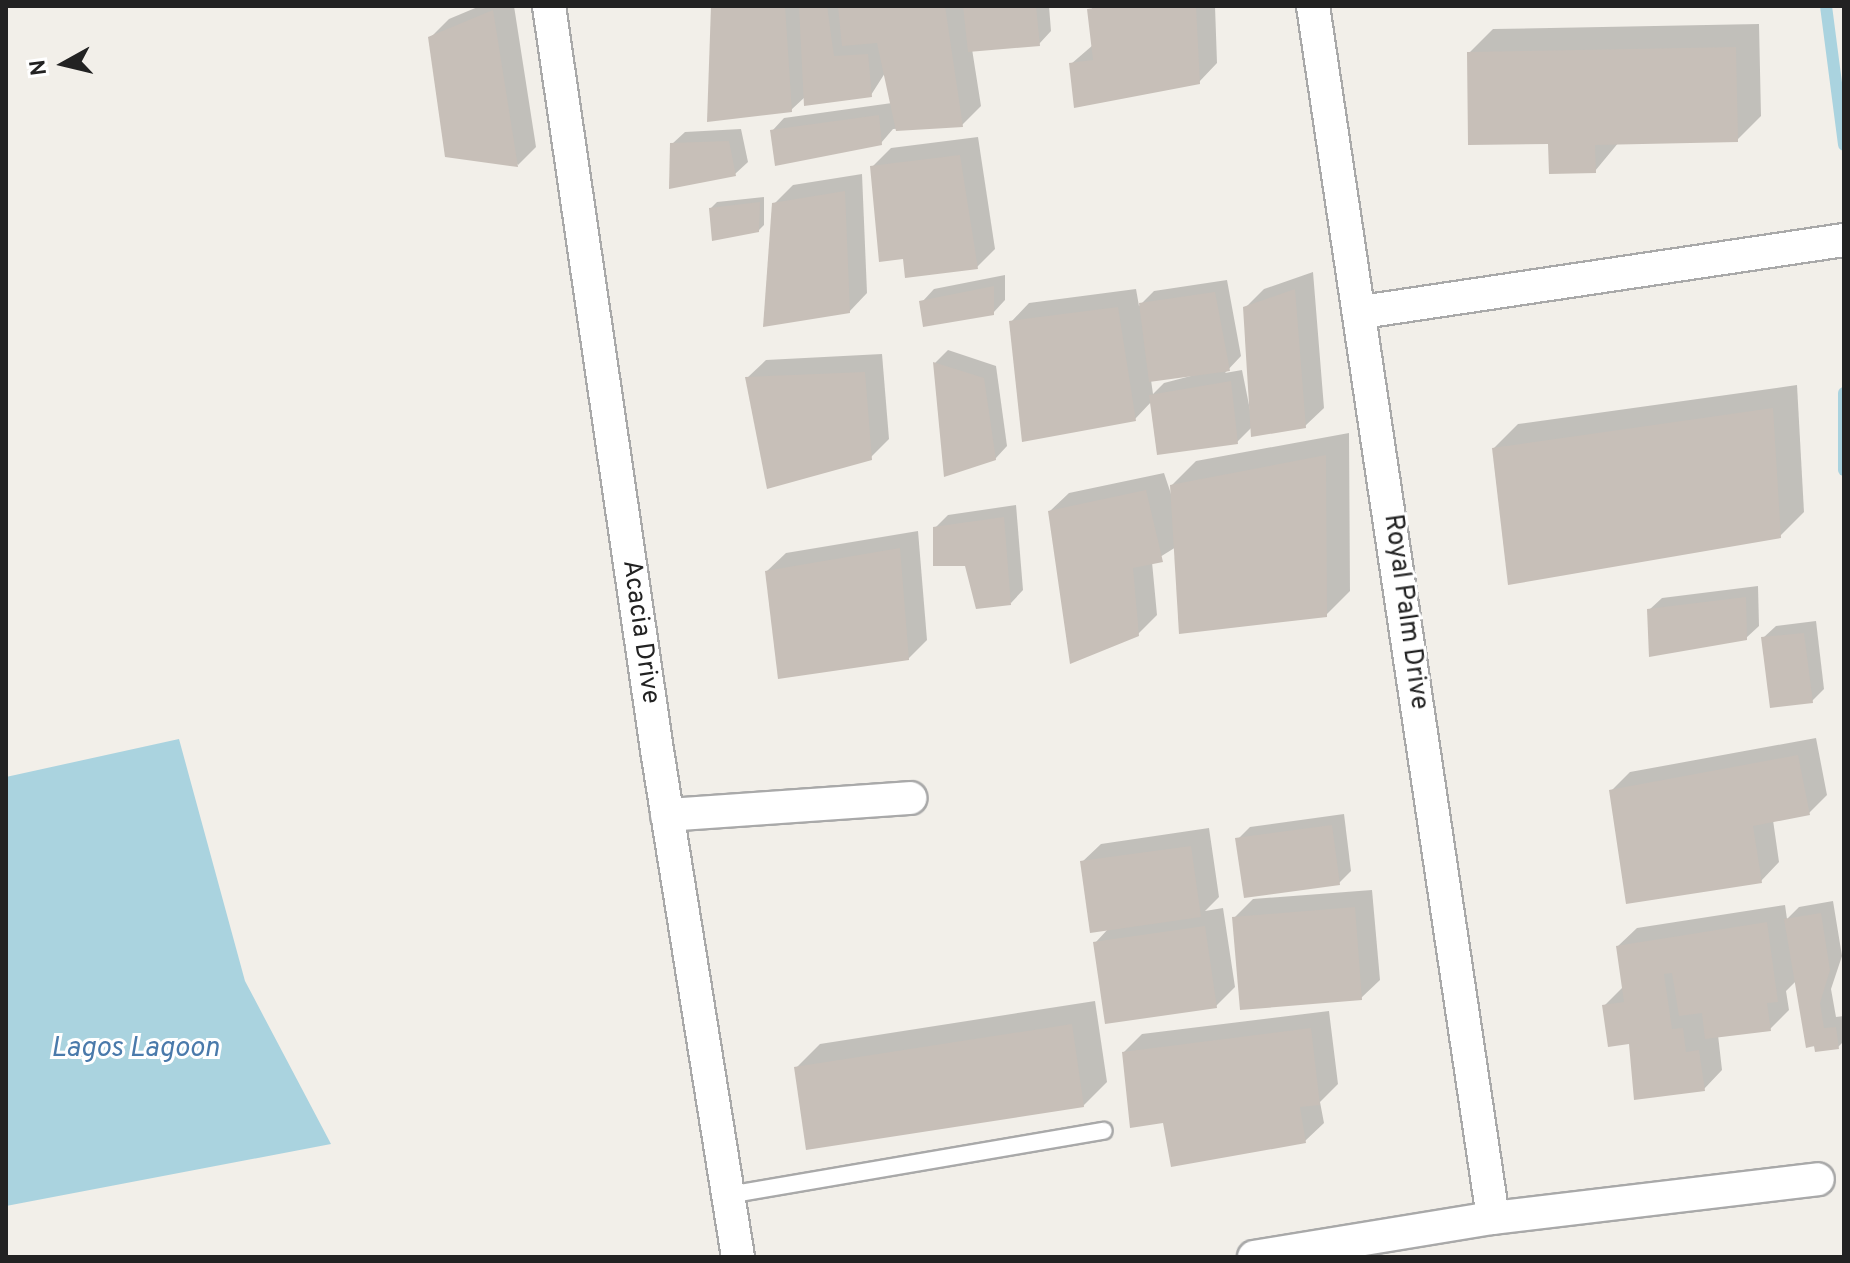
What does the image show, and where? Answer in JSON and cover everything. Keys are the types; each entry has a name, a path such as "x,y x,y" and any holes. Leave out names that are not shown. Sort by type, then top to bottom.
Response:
{"street":[{"name":"Acacia Drive","path":"549,6 667,815 738,1257"},
{"name":"Royal Palm Drive","path":"1313,6 1362,312 1493,1218"},
{"path":"1362,312 1844,240"},
{"path":"667,815 910,798"},
{"path":"1254,1257 1493,1218 1818,1179"}],"lane":[{"path":"728,1195 1104,1131"}],"water":[{"name":"Lagos Lagoon","path":"179,739 245,981 331,1144 6,1206 6,777"}],"building":[{"path":"711,6 785,6 792,112 707,122"},
{"path":"799,6 827,6 834,56 868,54 872,97 804,106"},
{"path":"838,6 945,6 963,127 896,131 877,43 842,46"},
{"path":"963,6 1036,6 1040,46 968,52"},
{"path":"1196,6 1200,84 1074,108 1069,63 1093,60 1087,9"},
{"path":"493,10 518,167 445,157 428,37"},
{"path":"1736,47 1738,142 1595,145 1596,173 1549,174 1548,144 1468,145 1467,52"},
{"path":"879,115 882,145 775,166 770,130"},
{"path":"729,141 736,176 669,189 670,143"},
{"path":"960,155 978,269 905,278 903,259 879,262 870,166"},
{"path":"845,191 850,313 763,327 772,203"},
{"path":"760,202 759,232 712,241 709,208"},
{"path":"994,286 994,315 923,327 919,301"},
{"path":"1295,289 1306,428 1251,437 1243,307"},
{"path":"1215,292 1230,371 1149,382 1139,303"},
{"path":"1118,307 1136,421 1022,442 1009,321"},
{"path":"933,362 984,378 996,460 944,477"},
{"path":"865,372 872,460 767,489 745,377"},
{"path":"1231,381 1238,444 1157,455 1149,395"},
{"path":"1773,408 1781,538 1508,585 1492,448"},
{"path":"1326,455 1327,617 1179,634 1170,485"},
{"path":"1146,490 1163,562 1133,568 1139,636 1070,664 1048,511"},
{"path":"1004,517 1011,605 976,609 965,566 933,566 933,527"},
{"path":"900,548 909,660 778,679 765,571"},
{"path":"1746,597 1747,640 1649,657 1647,609"},
{"path":"1804,633 1813,703 1770,708 1761,637"},
{"path":"1798,755 1810,815 1753,826 1762,883 1626,904 1609,790"},
{"path":"1332,825 1340,885 1244,898 1235,838"},
{"path":"1191,846 1201,917 1090,933 1080,861"},
{"path":"1355,907 1362,1000 1240,1010 1232,917"},
{"path":"1821,913 1830,970 1820,1003 1824,1028 1836,1027 1839,1049 1815,1052 1814,1046 1806,1048 1784,919"},
{"path":"1767,922 1778,1002 1767,1003 1771,1031 1705,1039 1702,1013 1679,1016 1672,973 1664,974 1672,1029 1683,1028 1686,1052 1699,1050 1705,1091 1634,1100 1629,1044 1608,1047 1602,1005 1624,1002 1616,946"},
{"path":"1205,926 1217,1008 1105,1024 1093,942"},
{"path":"1072,1024 1084,1107 806,1150 794,1067"},
{"path":"1311,1028 1320,1105 1300,1107 1306,1143 1171,1167 1163,1123 1130,1128 1122,1052"}],"waterway":[{"path":"1826,6 1844,145"},
{"path":"1844,393 1844,470"}]}
